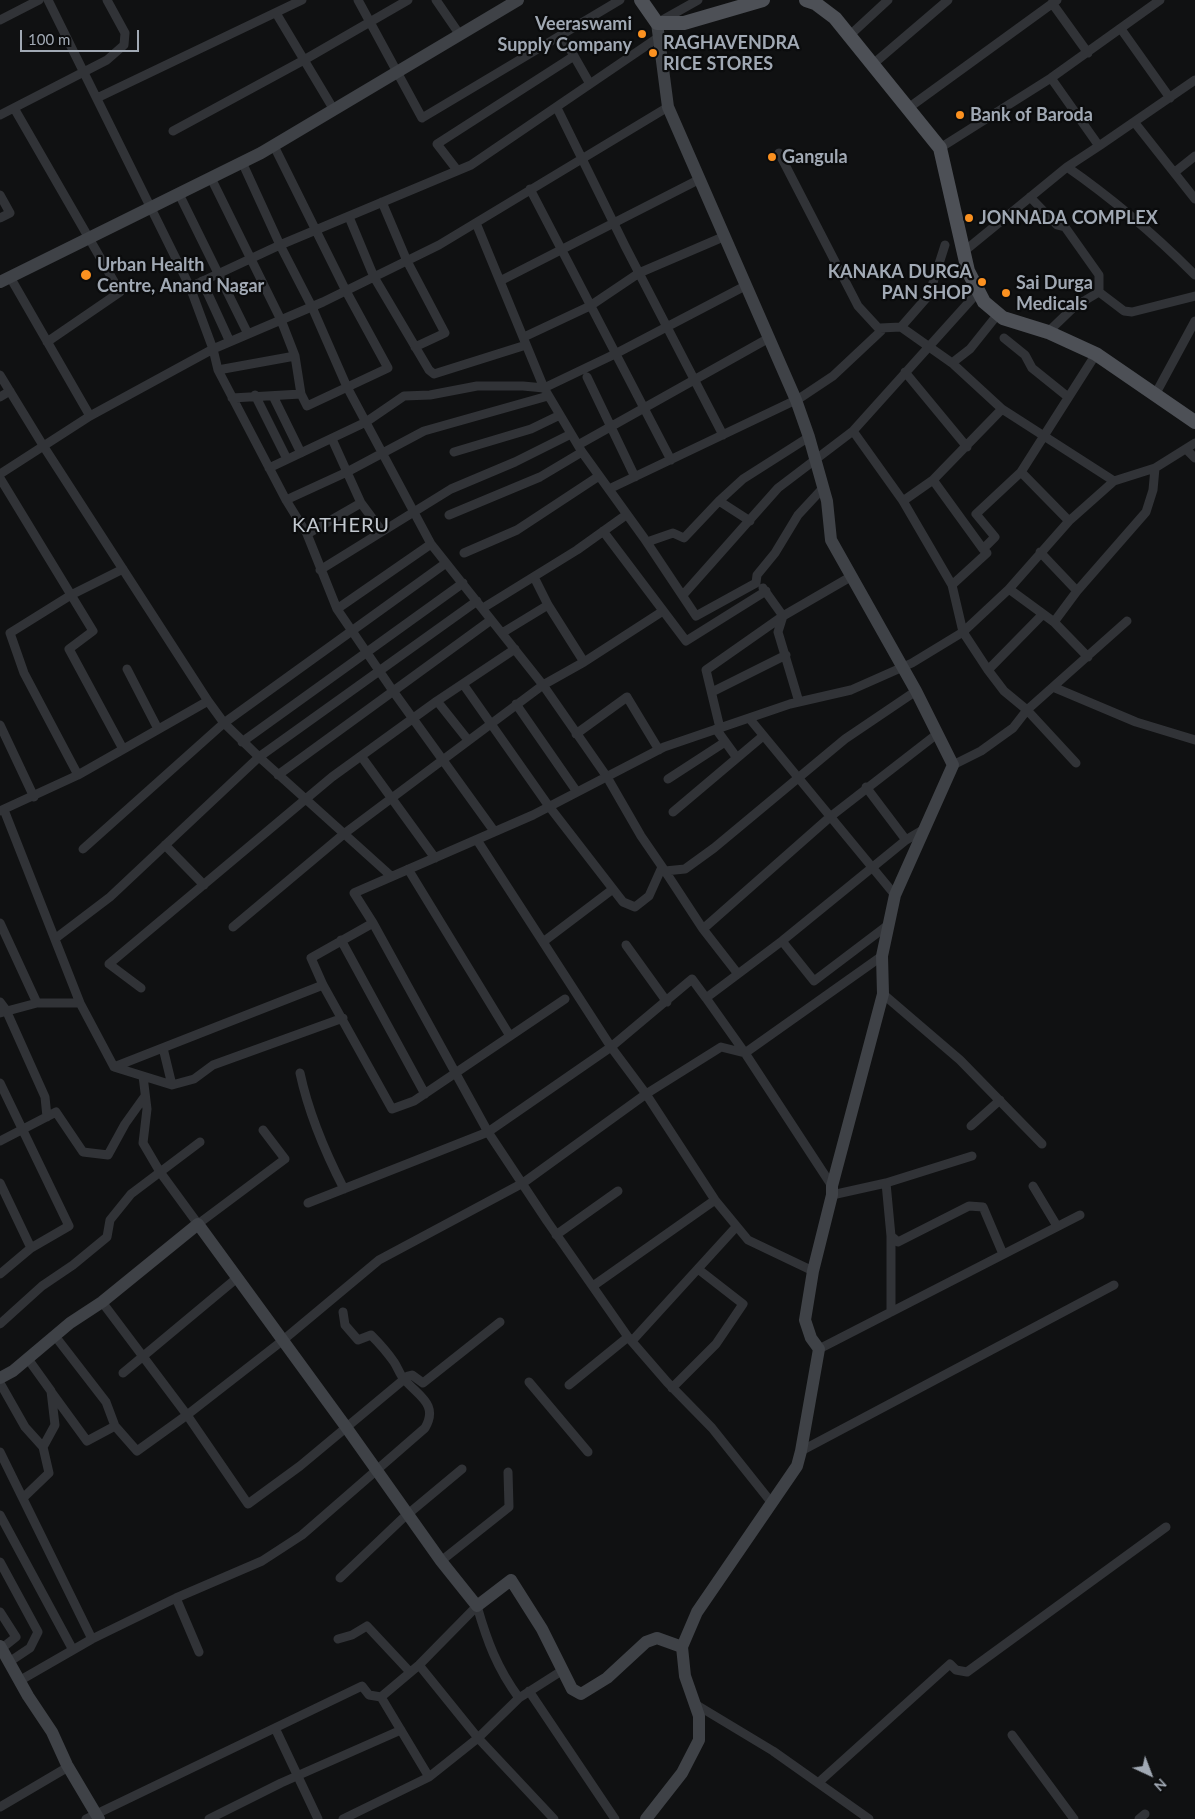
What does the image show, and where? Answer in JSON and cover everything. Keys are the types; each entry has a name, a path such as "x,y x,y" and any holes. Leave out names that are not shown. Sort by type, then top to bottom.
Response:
{"main road":[{"path":"5,280 274,146 518,0"},
{"path":"640,0 658,30 668,106 698,180 796,400 809,437 827,501 831,540 903,667 953,765 895,895 888,925 882,956 883,994 832,1191 805,1320 811,1338 819,1350 797,1466 697,1612 682,1647 685,1676 699,1716 699,1740 682,1773 646,1819"},
{"path":"658,30 763,0"},
{"path":"813,1 835,18 940,148 962,252 968,271 984,302 1003,318 1048,332 1096,354 1156,393 1195,422"},
{"path":"0,1378 13,1371 70,1323 102,1302 198,1224 346,1427 441,1562 476,1606 510,1580 542,1629 572,1689 581,1694 607,1678 646,1642 657,1638 682,1647"},
{"path":"1,1648 19,1681 52,1732 93,1817"}],"street":[{"path":"0,20 39,0"},
{"path":"48,0 190,287 213,348 218,370 286,500 307,534 337,609 412,719 494,832"},
{"path":"0,115 107,60 124,45 125,33 107,0"},
{"path":"97,98 302,0"},
{"path":"358,0 422,118 620,0"},
{"path":"173,131 304,60 408,0"},
{"path":"436,0 460,35"},
{"path":"190,287 280,244 349,217 470,165 590,84 696,0"},
{"path":"849,36 888,0"},
{"path":"872,65 948,0"},
{"path":"940,148 1051,78 1160,0"},
{"path":"907,109 1054,2 1088,53"},
{"path":"276,13 334,110"},
{"path":"1122,29 1170,98"},
{"path":"562,35 590,84"},
{"path":"456,170 437,144 574,56"},
{"path":"1051,78 1099,146"},
{"path":"962,252 1067,167 1195,80"},
{"path":"122,749 69,649 93,631 0,476 90,416 213,348 346,291 407,261 476,223 668,106"},
{"path":"14,108 120,292 47,342"},
{"path":"557,108 639,273 723,435"},
{"path":"1135,122 1195,199"},
{"path":"211,178 249,259 281,320 295,356 301,394 308,406 388,368 346,291 274,146"},
{"path":"779,153 858,306 880,328 901,327 952,363 1002,409 1114,481"},
{"path":"1175,172 1195,156"},
{"path":"242,162 312,307 347,387 431,544 464,583 543,685 606,777 641,836 703,929 738,974"},
{"path":"1067,167 1107,195 1150,230 1195,275"},
{"path":"500,281 615,225 698,180"},
{"path":"530,189 671,460"},
{"path":"179,194 248,334"},
{"path":"0,195 10,213 0,218"},
{"path":"1030,197 1056,225 1065,227 1074,238 1099,275 1099,292"},
{"path":"382,202 407,261 445,333 415,347"},
{"path":"349,217 374,277 429,370 434,374 525,341 590,306 639,273 723,236"},
{"path":"476,223 546,392 580,449 647,542 696,616 756,584 758,575 775,553 798,515 822,488"},
{"path":"901,327 928,295 945,245"},
{"path":"5,280 47,342 90,416"},
{"path":"202,281 230,342"},
{"path":"286,500 347,472 424,431 546,392 745,286"},
{"path":"683,595 778,488 853,431 978,292"},
{"path":"1099,292 1128,312 1195,296"},
{"path":"1048,332 1074,307 1099,292"},
{"path":"952,363 970,349 998,314"},
{"path":"1156,393 1195,321"},
{"path":"609,490 796,400 833,376 881,331 880,328"},
{"path":"449,515 540,477 611,427 770,338"},
{"path":"1004,338 1025,355 1032,368 1068,397"},
{"path":"983,549 996,537 976,514 1021,472 1096,354"},
{"path":"218,370 295,356"},
{"path":"905,372 967,447"},
{"path":"0,375 44,447 224,723 258,757 391,876"},
{"path":"587,377 635,477"},
{"path":"269,468 366,422 404,396 430,395 477,386 523,386 546,392"},
{"path":"0,398 10,391"},
{"path":"232,398 255,395 301,394"},
{"path":"255,395 287,459"},
{"path":"272,396 301,453"},
{"path":"903,501 933,480 1002,409"},
{"path":"454,452 531,429 560,415"},
{"path":"853,431 903,501 952,584 964,632 988,670 1004,691 1027,710 1076,763"},
{"path":"320,570 381,530 415,512 451,489 515,462 571,434"},
{"path":"647,542 673,533 684,538 718,501 742,479 809,437"},
{"path":"332,439 361,504 381,530"},
{"path":"771,1502 712,1428 672,1388 630,1339 556,1235 488,1132 373,923 354,893 533,815 548,805 659,750 718,728 799,702 851,690 903,667 964,632 1009,589 1069,521 1114,481 1155,468 1195,443"},
{"path":"1186,448 1195,458"},
{"path":"1054,622 1077,591 1146,512 1153,490 1155,468"},
{"path":"1021,472 1069,521"},
{"path":"464,553 517,530 599,476"},
{"path":"933,480 987,553 952,584"},
{"path":"718,501 750,521"},
{"path":"307,534 361,504"},
{"path":"56,938 110,897 258,757 379,670 480,605 534,577 626,515"},
{"path":"603,531 686,641 766,591"},
{"path":"337,609 431,544"},
{"path":"1040,552 1077,591"},
{"path":"83,849 224,723 446,563"},
{"path":"78,774 24,673 10,633 71,595 123,569"},
{"path":"737,758 725,742 718,728 706,670 784,616 852,576"},
{"path":"534,577 548,605 584,662"},
{"path":"242,742 366,651 464,583"},
{"path":"756,584 766,591 784,616"},
{"path":"1009,589 1054,622 1088,657"},
{"path":"502,633 548,605"},
{"path":"233,927 345,833 516,704 543,685 584,662 663,611"},
{"path":"988,670 1043,614"},
{"path":"784,616 778,632 799,702"},
{"path":"278,775 491,620"},
{"path":"953,765 981,751 1012,728 1027,710 1127,622"},
{"path":"141,988 109,964 306,798 437,701 515,650"},
{"path":"712,692 786,655"},
{"path":"127,669 158,729"},
{"path":"463,684 548,805 623,902 635,907 650,896 664,869"},
{"path":"1053,687 1136,722 1195,740"},
{"path":"664,869 684,869 798,779 845,739 916,691"},
{"path":"576,734 627,697 659,750"},
{"path":"208,701 78,774 2,810 56,938 80,1002 114,1067 172,1085 194,1079 213,1065 343,1018"},
{"path":"437,701 468,740"},
{"path":"516,704 576,792"},
{"path":"749,718 895,895"},
{"path":"0,726 34,796"},
{"path":"703,929 830,816 937,734"},
{"path":"673,812 764,736"},
{"path":"668,779 725,742"},
{"path":"361,756 434,858"},
{"path":"866,787 906,840"},
{"path":"706,998 782,941 906,840 923,830"},
{"path":"477,840 611,1047 646,1094 715,1200 736,1227 748,1240 814,1271"},
{"path":"166,845 204,885"},
{"path":"408,869 510,1036"},
{"path":"543,942 613,889"},
{"path":"0,923 37,1003"},
{"path":"373,923 311,958 323,985 392,1109 414,1101 565,1000"},
{"path":"782,941 814,981 888,925"},
{"path":"340,940 425,1094"},
{"path":"626,945 667,1002"},
{"path":"56,1336 106,1402 115,1426 137,1451 187,1416 282,1341 379,1260 523,1183 646,1094 721,1047 745,1053 882,956"},
{"path":"308,1202 488,1132 611,1047 667,1002 692,979 745,1053 832,1191 886,1183 972,1156"},
{"path":"114,1067 323,985"},
{"path":"883,994 960,1060 1042,1144"},
{"path":"0,1002 3,1012 45,1097 47,1117"},
{"path":"3,1012 37,1003 80,1002"},
{"path":"162,1048 172,1085"},
{"path":"300,1073 307,1105 329,1159 344,1189"},
{"path":"143,1076 147,1110 143,1143 160,1172 198,1224 285,1159 263,1130"},
{"path":"0,1083 68,1226 31,1248 0,1274"},
{"path":"0,1142 56,1112 83,1152 108,1155 125,1124 145,1096"},
{"path":"971,1126 1000,1100"},
{"path":"0,1324 42,1286 74,1265 107,1237 110,1220 131,1194 200,1142"},
{"path":"0,1183 31,1248"},
{"path":"886,1183 891,1236 891,1312"},
{"path":"1032,1186 1057,1226"},
{"path":"556,1235 618,1192"},
{"path":"592,1286 715,1200"},
{"path":"891,1236 898,1242 969,1206 983,1207 1003,1254"},
{"path":"819,1350 1080,1215"},
{"path":"569,1385 630,1339 736,1227"},
{"path":"672,1388 716,1344 743,1304 698,1268"},
{"path":"123,1373 237,1278"},
{"path":"801,1451 1114,1285"},
{"path":"102,1302 187,1416 248,1504 300,1466 404,1379 412,1375 423,1383 500,1322"},
{"path":"19,1681 92,1639 176,1598 262,1561 302,1535 425,1428 430,1418 430,1412 423,1398 404,1379 386,1350 371,1335 358,1340 345,1325 343,1312"},
{"path":"28,1359 87,1441 115,1426"},
{"path":"529,1382 588,1452"},
{"path":"0,1383 25,1427 42,1447 49,1473 23,1498"},
{"path":"42,1447 55,1425 51,1391"},
{"path":"0,1452 92,1639"},
{"path":"340,1578 462,1468"},
{"path":"441,1562 509,1507 508,1472"},
{"path":"0,1515 73,1650"},
{"path":"818,1783 950,1664 956,1670 967,1672 1166,1527"},
{"path":"0,1562 38,1632 30,1648 9,1662"},
{"path":"176,1598 199,1652"},
{"path":"381,1697 419,1664 476,1606 489,1649 508,1683 519,1698"},
{"path":"0,1612 16,1637 1,1648"},
{"path":"338,1639 352,1636 368,1626 410,1672"},
{"path":"419,1664 478,1738 554,1819"},
{"path":"343,1819 429,1777 478,1738 519,1698 563,1670"},
{"path":"93,1817 362,1686 369,1695 381,1697 429,1777"},
{"path":"529,1691 615,1819"},
{"path":"694,1704 772,1751 869,1819"},
{"path":"275,1728 318,1819"},
{"path":"209,1819 298,1776 401,1730"},
{"path":"1012,1736 1074,1819"},
{"path":"0,1807 68,1768"}],"place":[{"name":"Veeraswami Supply Company","path":"642,34"},
{"name":"RAGHAVENDRA RICE STORES","path":"653,53"},
{"name":"Bank of Baroda","path":"960,115"},
{"name":"Gangula","path":"772,157"},
{"name":"JONNADA COMPLEX","path":"969,218"},
{"name":"Urban Health Centre, Anand Nagar","path":"86,275"},
{"name":"KANAKA DURGA PAN SHOP","path":"982,282"},
{"name":"Sai Durga Medicals","path":"1006,293"}],"district":[{"name":"KATHERU","path":"341,526"}]}
